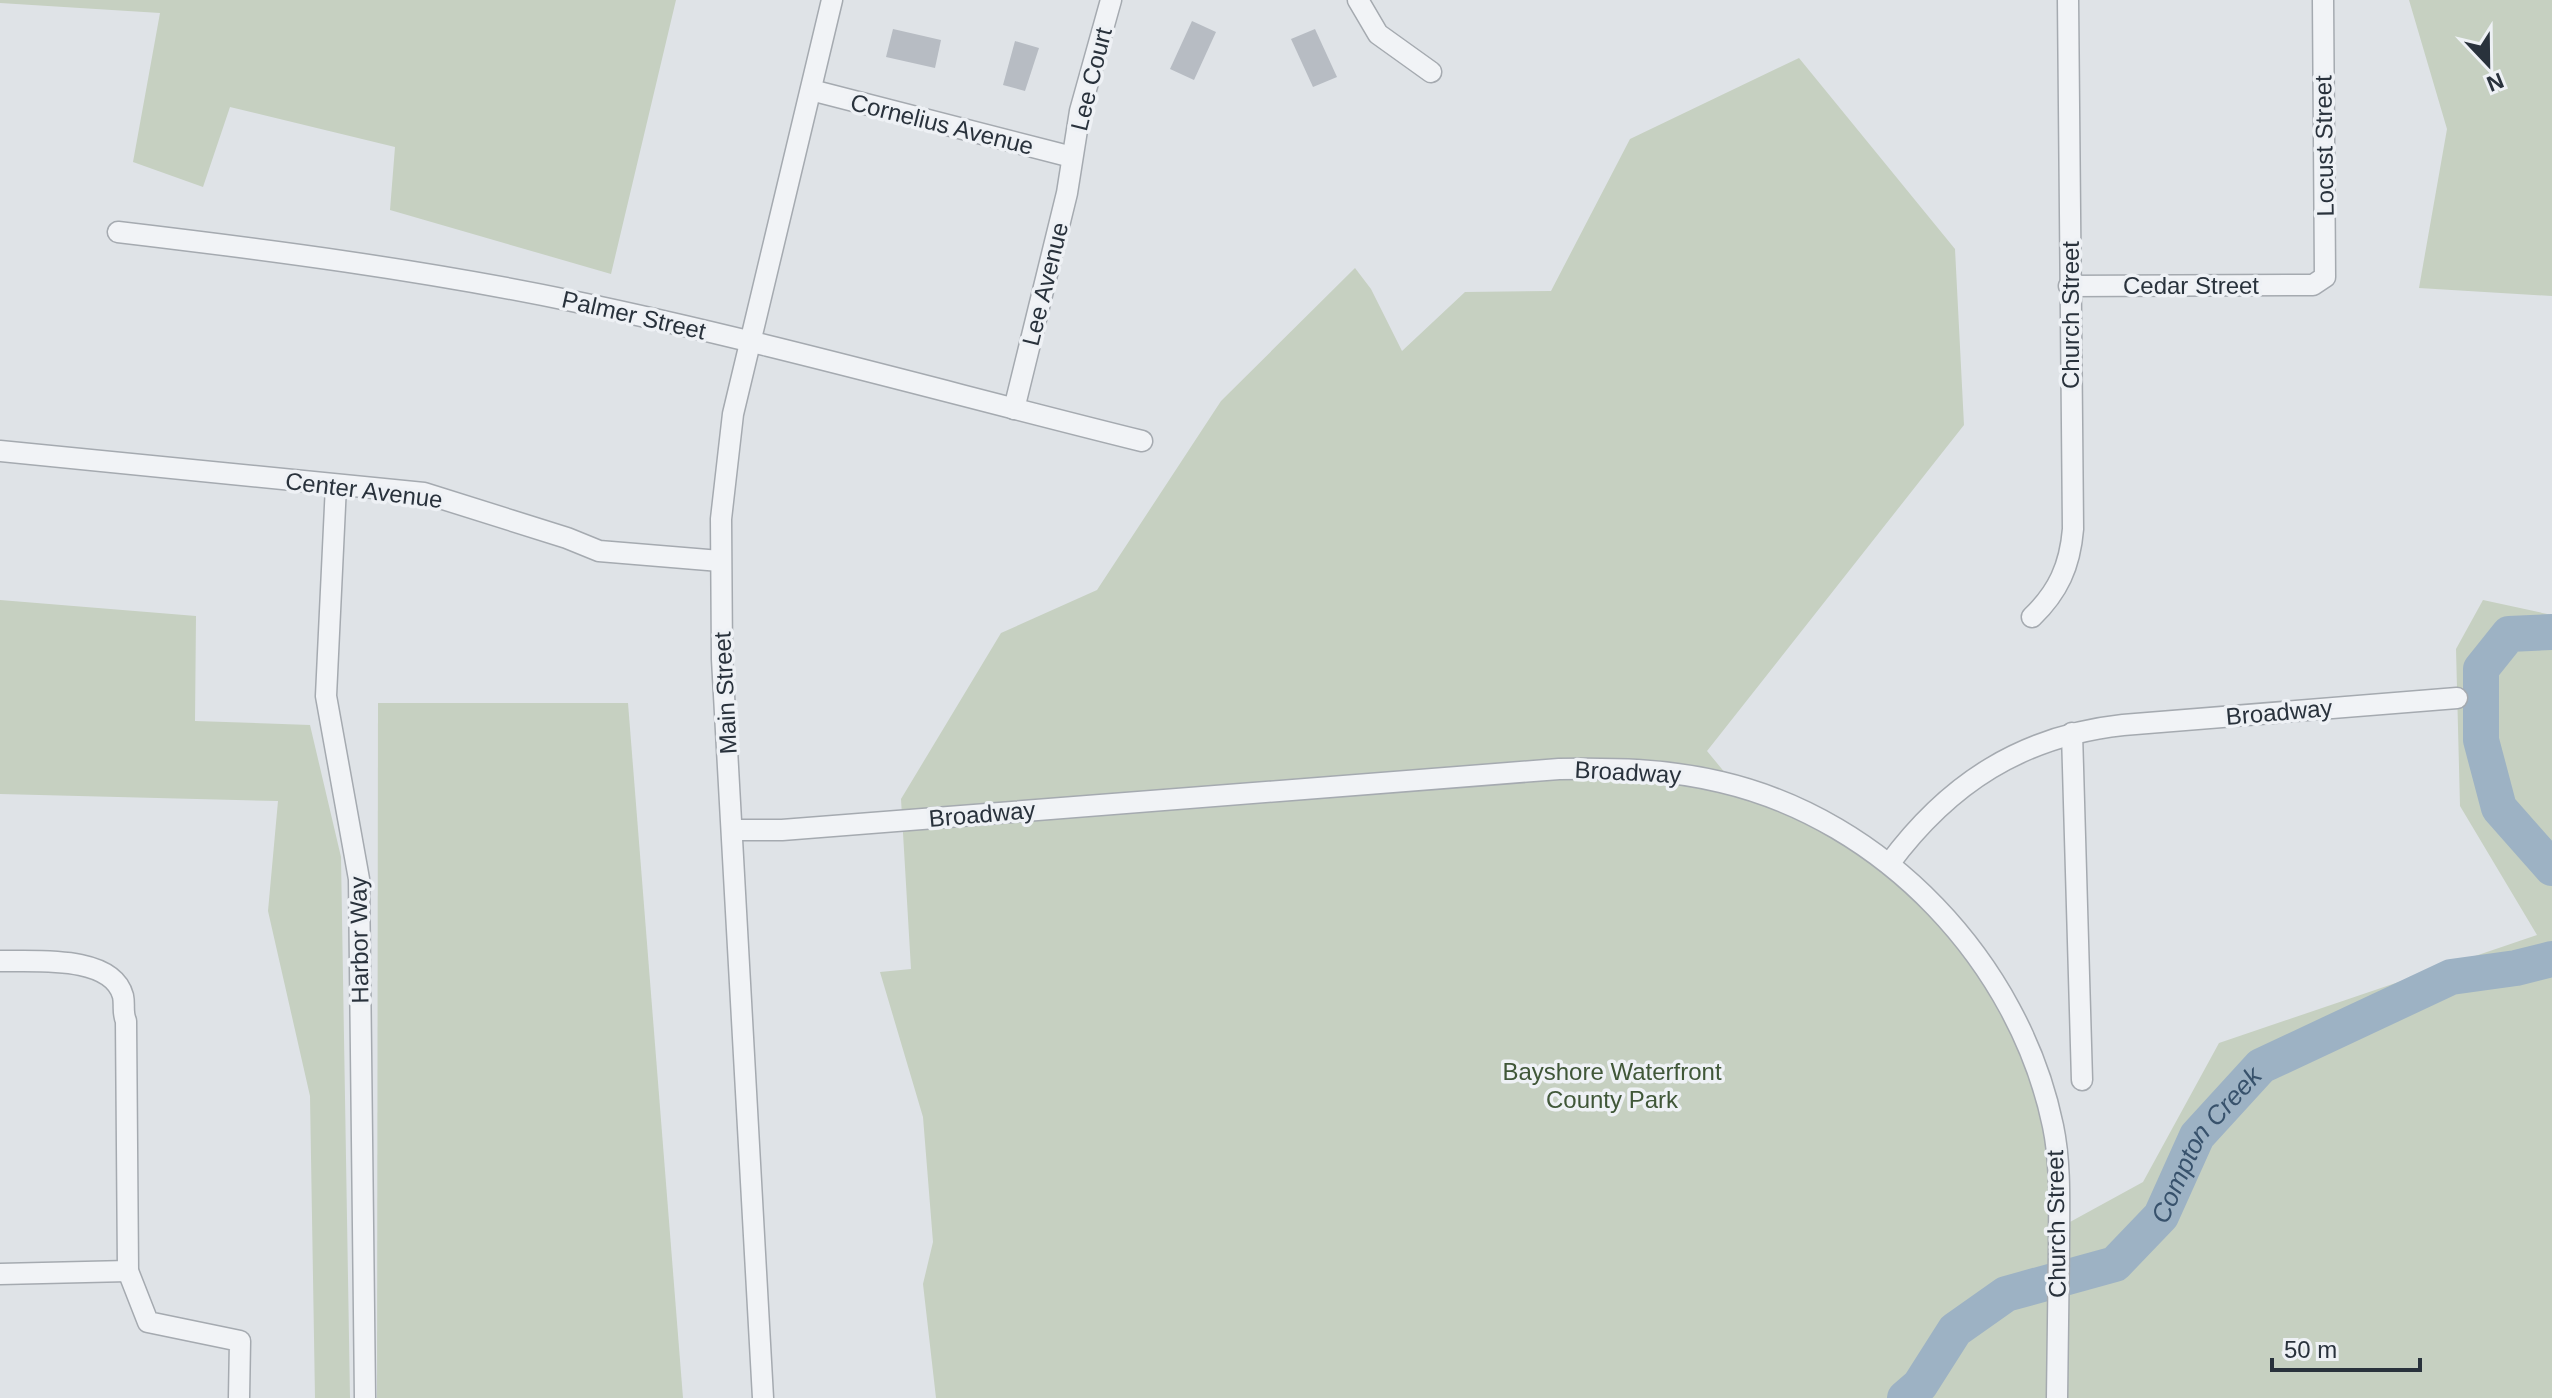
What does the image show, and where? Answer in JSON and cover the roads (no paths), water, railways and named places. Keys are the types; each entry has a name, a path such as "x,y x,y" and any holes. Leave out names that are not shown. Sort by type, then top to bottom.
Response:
{"street":[{"name":"Main Street","path":"763,1398 720,561 727,454 749,341 832,0"},
{"name":"Lee Court","path":"1072,157 1080,111 1111,0"},
{"path":"1358,0 1378,34 1431,72"},
{"name":"Church Street","path":"2032,617 2048,601 2066,572 2072,545 2068,0"},
{"name":"Locust Street","path":"2313,285 2325,277 2326,256 2323,0"},
{"name":"Cornelius Avenue","path":"811,90 1072,157"},
{"name":"Lee Avenue","path":"1014,409 1067,193 1072,157"},
{"name":"Palmer Street","path":"118,232 443,276 749,341 1142,441"},
{"name":"Cedar Street","path":"2069,286 2313,285"},
{"name":"Center Avenue","path":"0,451 438,496 599,551 720,561"},
{"name":"Harbor Way","path":"336,485 326,696 359,879 365,1398"},
{"name":"Broadway","path":"732,830 782,830 1559,769 1617,768 1671,772 1758,793 1833,827 1889,864 1918,824 1950,795 2016,754 2072,733 2123,725 2457,698"},
{"path":"2072,733 2082,1080"},
{"name":"Church Street","path":"1889,864 1942,914 1983,964 2005,999 2026,1041 2053,1126 2059,1196 2057,1398"},
{"path":"0,961 79,963 106,974 123,994 122,1011 126,1021 128,1271 148,1322 240,1341 239,1398"},
{"path":"0,1274 128,1271"}],"waterway":[{"name":"Compton Creek","path":"2552,632 2509,634 2481,669 2481,740 2499,808 2552,868"},
{"name":"Compton Creek","path":"1905,1398 1920,1385 1955,1330 2006,1294 2115,1264 2161,1216 2197,1136 2261,1066 2451,977 2516,968 2552,959"}],"park label":[{"name":"Bayshore Waterfront County Park","path":"1612,1085"}]}
